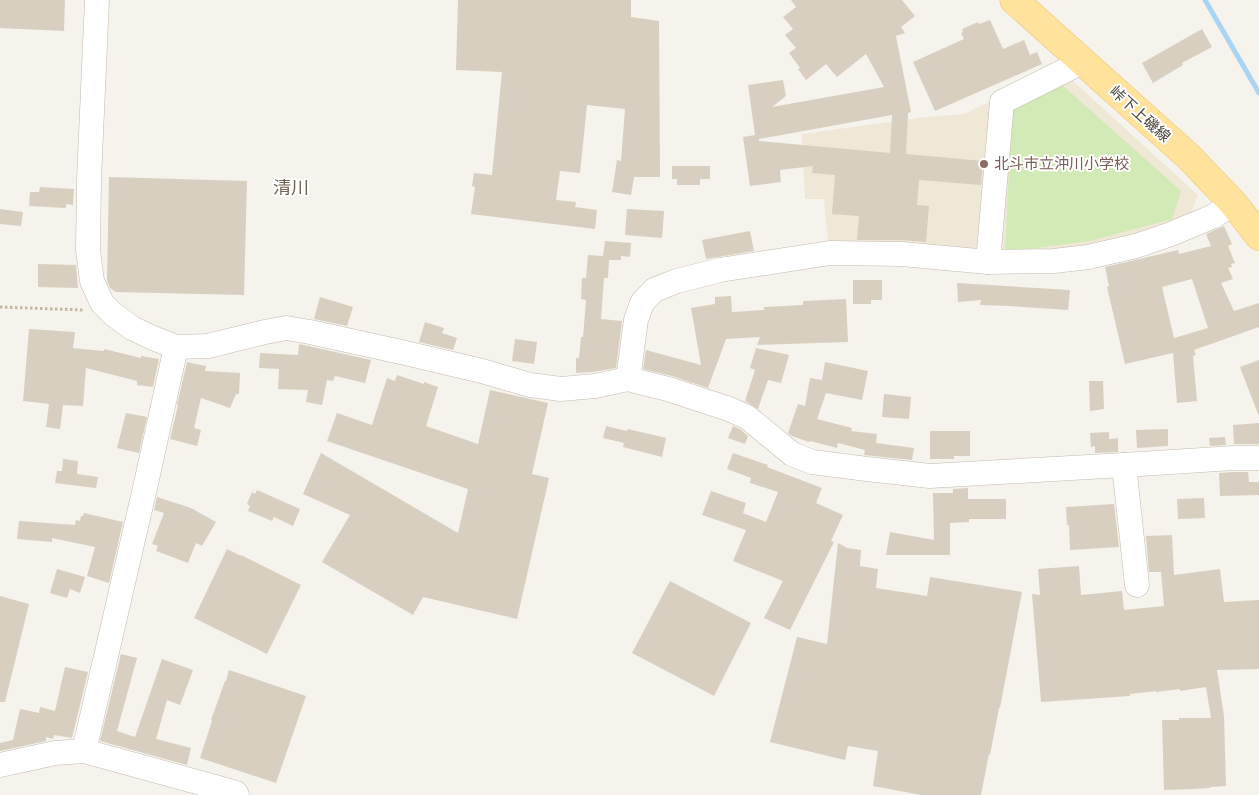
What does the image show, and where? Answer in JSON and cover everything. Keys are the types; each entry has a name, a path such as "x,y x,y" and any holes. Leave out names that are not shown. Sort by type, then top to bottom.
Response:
{"main road":[{"name":"峠下上磯線","path":"1014,0 1189,157 1233,203 1259,236"}],"street":[{"path":"97,0 89,179 88,250 92,281 102,303 113,314 132,328 153,338 176,347 208,346 286,328 410,354 482,371 530,385 561,389 595,386 628,379 668,389 747,416 792,454 812,462 930,476 1259,458"},
{"path":"988,262 1002,102 1082,62"},
{"path":"628,379 636,320 642,303 654,290 678,281 720,270 830,253 902,254 988,262 1054,261 1088,257 1136,246 1171,234 1214,216 1233,203"},
{"path":"84,751 176,347"},
{"path":"1124,465 1137,585"},
{"path":"0,765 55,753 84,751 219,788 237,795"}],"path":[{"path":"0,306 84,310 102,303"}],"shaded area":[{"name":"北斗市立沖川小学校","path":"1059,68 1198,195 1188,220 1092,249 1006,258 828,244 824,199 805,199 802,134 926,117 964,114"}],"green space":[{"path":"1061,84 1181,191 1172,219 1090,241 1005,252 1012,109"}],"building":[{"path":"0,0 65,0 64,31 0,28"},
{"path":"458,0 631,0 631,17 659,21 660,177 634,177 631,195 612,192 617,160 621,161 625,109 587,105 580,173 560,171 556,200 576,202 575,207 597,210 595,229 471,214 475,187 472,186 474,173 492,175 502,72 456,70"},
{"path":"791,0 902,0 915,16 901,27 905,33 896,36 911,112 908,113 906,154 983,161 981,185 919,180 917,205 929,206 926,242 857,240 859,216 832,214 835,175 812,173 813,166 780,170 781,182 750,186 743,137 755,135 748,85 783,80 786,96 772,107 884,87 866,54 837,77 826,64 806,80 789,53 796,48 785,35 793,29 783,17 796,7","holes":["892,115 890,153 759,141 759,139"]},
{"path":"990,20 1003,49 1024,40 1030,55 1037,52 1042,64 935,111 913,62 964,39 961,33 963,32 962,29 978,22 979,24"},
{"path":"1202,29 1212,47 1182,63 1183,65 1153,83 1142,63"},
{"path":"672,166 710,166 710,179 700,179 700,185 677,185 677,179 672,179"},
{"path":"109,177 247,181 244,295 116,292 110,288 107,280"},
{"path":"40,187 74,189 73,205 66,204 66,208 29,206 30,192 39,192"},
{"path":"0,209 23,212 21,226 0,224"},
{"path":"627,209 664,211 662,238 625,235"},
{"path":"1224,226 1232,244 1228,246 1235,263 1231,264 1232,267 1228,268 1233,279 1221,283 1234,311 1259,303 1259,327 1194,350 1196,355 1193,356 1197,401 1177,403 1173,353 1125,364 1107,287 1109,286 1105,267 1178,250 1179,254 1211,246 1206,234","holes":["1192,279 1208,328 1174,338 1162,287"]},
{"path":"750,231 754,251 706,259 702,240"},
{"path":"605,241 631,243 630,257 621,256 621,260 609,260 608,278 604,278 601,319 622,321 616,368 576,373 576,358 579,358 581,337 583,337 586,300 581,299 582,278 586,278 588,255 603,256"},
{"path":"38,264 76,265 78,288 38,287"},
{"path":"853,280 882,280 882,300 871,300 871,304 853,304"},
{"path":"957,283 1070,290 1068,310 980,305 981,300 958,302"},
{"path":"731,296 732,312 764,310 764,307 803,305 803,301 846,299 848,342 757,345 760,337 726,339 708,388 643,369 646,350 701,365 691,308 715,304 715,297"},
{"path":"320,297 353,307 347,326 314,319"},
{"path":"425,322 444,328 442,333 457,338 453,350 419,342"},
{"path":"29,329 75,332 73,348 104,351 104,349 141,358 141,356 159,359 153,387 137,385 137,381 86,368 83,406 63,405 60,429 46,427 49,404 23,401"},
{"path":"515,339 537,342 534,364 512,361"},
{"path":"299,344 371,360 365,383 335,376 333,381 327,380 322,405 306,402 308,390 278,389 279,369 259,368 260,353 298,355"},
{"path":"756,348 789,355 781,383 768,380 758,409 745,401 755,370 750,368"},
{"path":"1259,360 1259,414 1258,414 1240,367"},
{"path":"187,362 206,366 205,371 240,373 239,394 236,394 230,408 201,398 194,428 201,430 197,446 170,439"},
{"path":"825,362 868,371 862,400 826,393 817,419 852,428 851,431 877,434 876,443 914,448 912,460 864,455 865,450 838,443 837,448 809,442 788,433 798,404 805,406 810,378 822,380"},
{"path":"397,375 438,387 426,426 478,444 490,390 548,403 532,474 549,478 517,619 423,597 413,615 322,562 350,515 303,494 321,453 458,533 468,489 327,441 337,413 372,425 387,378 395,381"},
{"path":"1089,381 1103,381 1104,409 1090,411"},
{"path":"884,394 911,397 909,419 882,417"},
{"path":"126,413 147,417 139,453 117,448"},
{"path":"1259,423 1259,444 1234,444 1233,425"},
{"path":"606,426 666,438 662,457 623,447 624,443 603,438"},
{"path":"733,426 748,436 745,444 728,438"},
{"path":"1168,429 1168,446 1137,448 1136,430"},
{"path":"930,431 970,431 970,456 954,456 954,459 930,459"},
{"path":"1109,432 1109,439 1118,438 1118,452 1095,453 1095,446 1091,447 1090,433"},
{"path":"1225,437 1226,445 1210,446 1209,438"},
{"path":"733,453 768,465 767,467 822,488 816,503 843,515 831,541 834,542 790,630 764,618 783,581 733,561 746,530 702,515 711,491 746,503 743,513 766,522 778,492 750,483 751,478 727,469"},
{"path":"63,459 78,461 77,474 98,477 96,488 55,483 57,471 62,471"},
{"path":"1248,472 1249,482 1259,482 1259,495 1220,496 1219,473"},
{"path":"968,488 968,499 1006,499 1006,519 969,519 969,522 950,523 950,555 886,555 890,532 934,540 933,493 953,493 953,489"},
{"path":"257,490 300,509 293,526 274,517 272,521 248,511 250,506 247,504 252,492 255,494"},
{"path":"157,497 191,508 216,522 202,546 196,543 188,563 156,551 158,546 152,544 164,513 154,510"},
{"path":"1204,498 1205,518 1178,519 1177,499"},
{"path":"1114,504 1119,547 1070,550 1066,507"},
{"path":"84,513 123,522 109,583 87,576 95,547 52,538 52,542 17,539 19,521 75,525 76,520 80,521"},
{"path":"1172,535 1174,575 1220,569 1224,602 1259,600 1259,669 1217,670 1224,716 1226,786 1164,790 1162,720 1211,718 1206,687 1180,691 1180,689 1130,694 1130,696 1041,702 1032,594 1040,595 1038,569 1079,566 1081,595 1122,591 1124,610 1164,606 1161,572 1149,572 1146,536"},
{"path":"838,543 847,548 861,550 860,566 878,569 876,588 927,596 930,577 1022,592 981,795 921,795 873,786 878,751 848,746 845,760 770,742 797,637 827,644"},
{"path":"227,549 301,585 267,654 194,618"},
{"path":"57,569 85,577 80,593 70,589 67,598 50,593"},
{"path":"670,581 751,623 714,696 632,653"},
{"path":"0,596 29,604 5,702 0,702"},
{"path":"121,654 137,658 117,731 135,737 162,659 193,670 180,705 167,700 156,739 191,748 187,765 100,741"},
{"path":"65,667 88,672 72,738 54,735 53,739 46,737 46,741 0,751 0,743 13,740 20,709 39,713 40,707 55,711"},
{"path":"229,670 306,696 276,783 200,758"}],"waterway":[{"path":"1205,0 1259,93"}],"place":[{"name":"北斗市立沖川小学校","path":"984,164"}],"district":[{"name":"清川","path":"291,188"}]}
